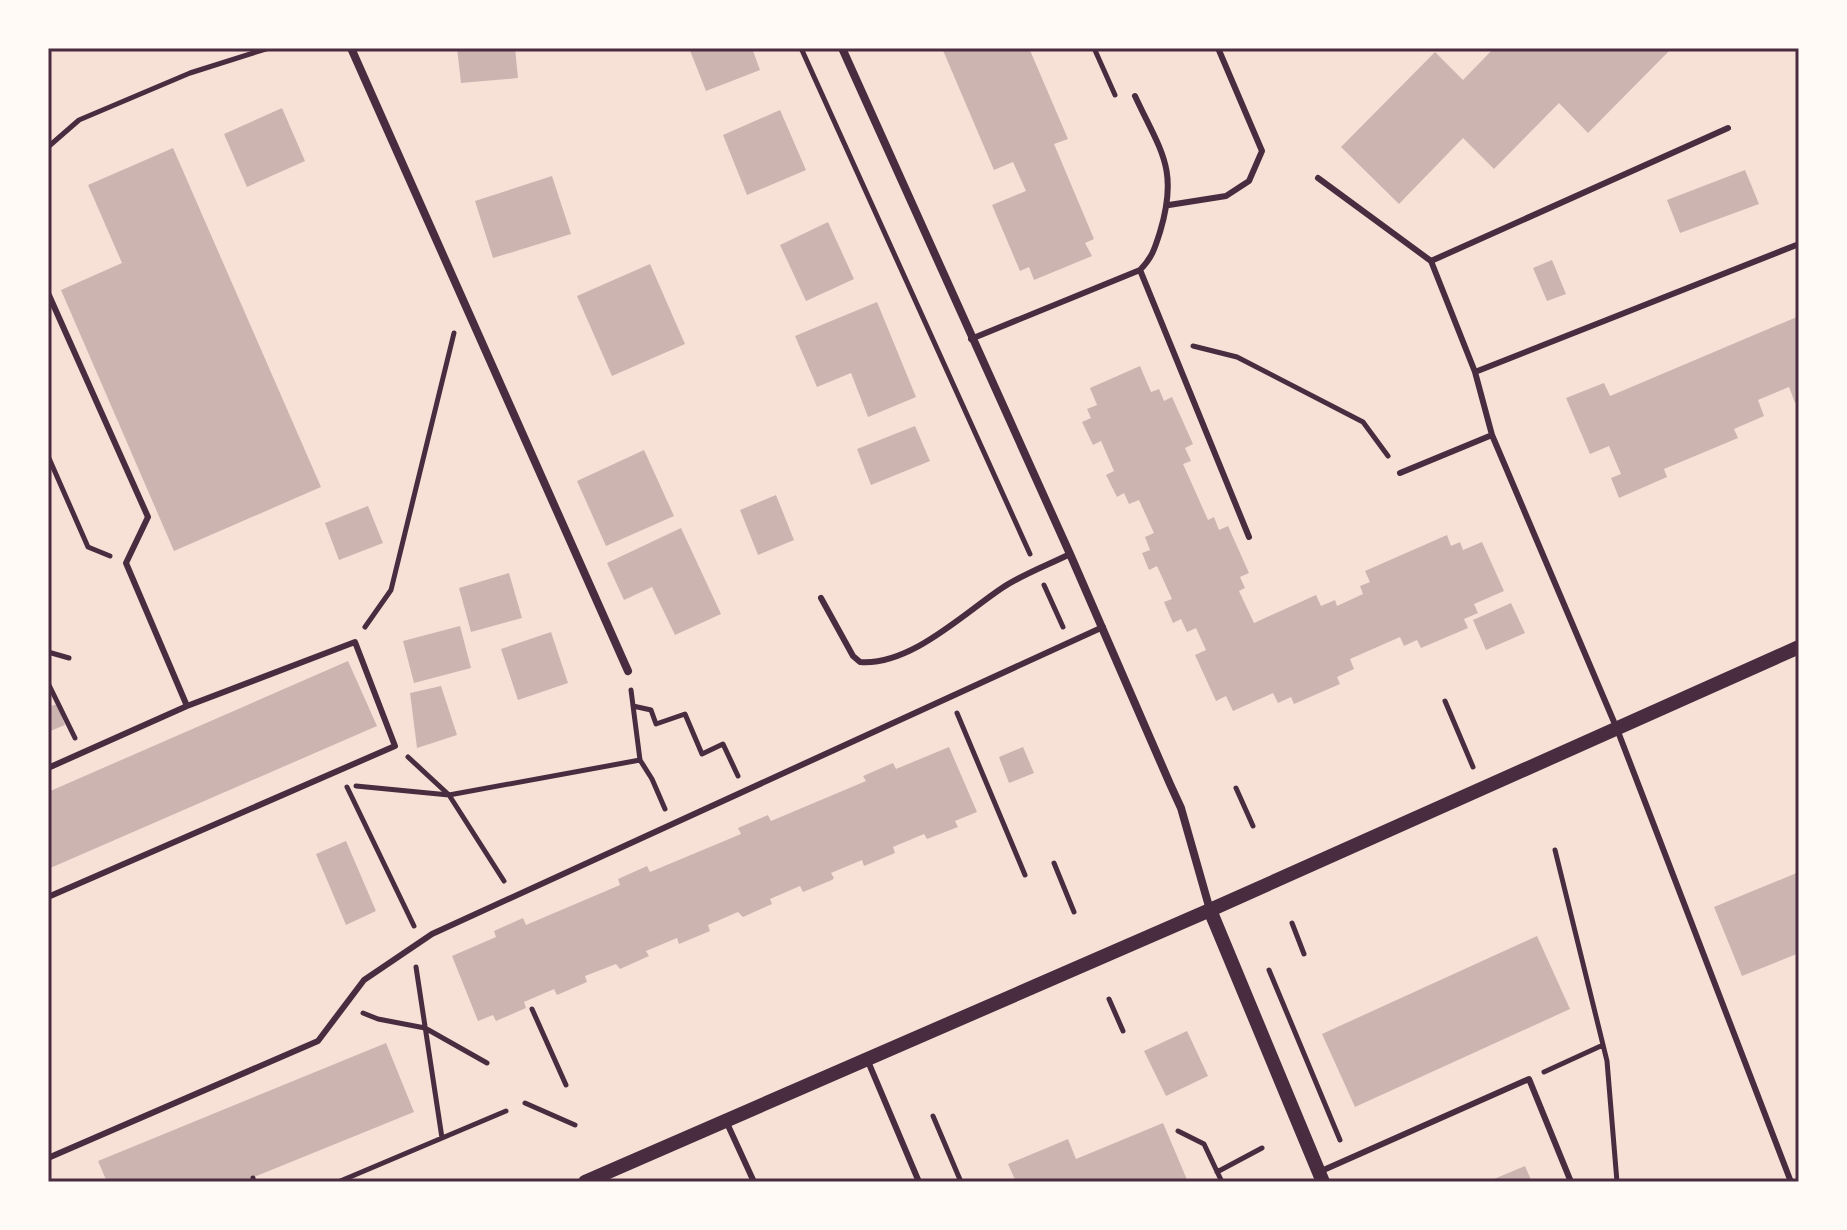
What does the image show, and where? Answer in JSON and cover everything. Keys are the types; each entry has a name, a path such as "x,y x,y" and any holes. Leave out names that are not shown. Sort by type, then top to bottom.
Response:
{"street":[{"path":"351,48 628,671"},
{"path":"842,48 1103,627 1181,808 1210,910 1321,1177"},
{"path":"585,1182 1210,910 1799,647"}],"lane":[{"path":"1169,205 1226,196 1249,181 1262,151 1218,48"},
{"path":"971,339 1140,270 1152,258 1169,205 1168,168 1135,96"},
{"path":"1431,261 1728,128"},
{"path":"1318,178 1431,261 1475,372 1492,435 1617,729 1791,1182"},
{"path":"1475,372 1799,244"},
{"path":"1140,270 1249,537"},
{"path":"48,293 148,517 126,563 187,706"},
{"path":"1400,473 1492,435"},
{"path":"821,598 853,656 860,662 870,663 910,650 958,621 1005,586 1070,554"},
{"path":"48,1158 318,1041 364,980 420,941 1103,627"},
{"path":"48,768 187,706 355,642 395,746 48,897"},
{"path":"867,1059 919,1182"},
{"path":"1321,1177 1348,1159 1529,1079 1571,1182"},
{"path":"726,1121 754,1182"}],"path":[{"path":"48,147 79,120 190,73 269,48"},
{"path":"801,48 1070,643"},
{"path":"1094,48 1118,103 1135,96"},
{"path":"355,642 391,590 462,301"},
{"path":"1169,340 1237,357 1363,422 1400,473"},
{"path":"48,456 88,547 126,563"},
{"path":"48,652 69,658"},
{"path":"628,671 640,760 672,824"},
{"path":"48,683 82,753"},
{"path":"951,697 1025,875"},
{"path":"1445,701 1482,789"},
{"path":"633,706 651,710 656,724 685,714 702,754 723,744 745,791"},
{"path":"395,746 449,795 514,897"},
{"path":"312,782 449,795 640,760"},
{"path":"339,770 420,941"},
{"path":"1236,788 1253,826"},
{"path":"1555,850 1607,1061 1617,1182"},
{"path":"1054,863 1074,912"},
{"path":"1292,923 1304,954"},
{"path":"412,946 442,1138"},
{"path":"1269,970 1348,1159"},
{"path":"1109,999 1123,1031"},
{"path":"344,1006 378,1019 425,1028 487,1063"},
{"path":"532,1009 566,1085"},
{"path":"1529,1079 1603,1045"},
{"path":"525,1103 575,1125"},
{"path":"338,1182 506,1111"},
{"path":"933,1116 961,1182"},
{"path":"1178,1131 1204,1144 1222,1182"},
{"path":"1217,1172 1262,1148"}],"building":[{"path":"457,48 515,48 518,78 461,83"},
{"path":"689,48 752,48 760,70 706,91"},
{"path":"942,48 1029,48 1068,139 1054,144 1094,239 1085,243 1092,256 1034,280 1029,267 1020,271 992,205 1026,191 1013,162 994,170"},
{"path":"1494,48 1672,48 1588,133 1559,103 1494,169 1463,138 1399,204 1341,147 1435,52 1463,80"},
{"path":"282,108 305,161 247,187 224,134"},
{"path":"780,110 806,170 747,195 723,135"},
{"path":"173,148 321,487 174,551 61,290 122,263 88,185"},
{"path":"1745,170 1759,204 1680,233 1667,200"},
{"path":"552,176 571,234 493,258 475,201"},
{"path":"828,222 854,279 806,301 780,245"},
{"path":"1552,260 1566,294 1547,301 1533,268"},
{"path":"650,264 685,344 612,376 577,296"},
{"path":"877,302 916,397 868,417 851,373 817,387 795,336"},
{"path":"1799,316 1799,401 1795,403 1789,387 1758,400 1764,416 1734,429 1738,438 1664,469 1667,477 1619,498 1611,478 1621,474 1609,446 1590,454 1566,398 1604,383 1610,396"},
{"path":"1140,366 1151,392 1159,389 1164,401 1172,397 1193,444 1185,448 1191,461 1183,464 1208,520 1214,517 1219,530 1228,526 1249,573 1240,577 1245,588 1239,591 1254,623 1316,595 1321,606 1335,600 1337,606 1363,594 1360,586 1370,582 1365,571 1447,535 1451,546 1460,542 1463,550 1482,542 1504,591 1474,604 1478,613 1464,619 1468,628 1421,648 1417,640 1404,646 1400,637 1350,659 1354,669 1337,677 1340,684 1294,704 1291,697 1278,703 1273,693 1233,711 1226,696 1216,701 1195,655 1206,650 1196,628 1187,632 1181,619 1173,623 1164,602 1172,599 1157,566 1149,570 1142,553 1150,550 1145,537 1154,533 1139,500 1129,504 1124,493 1117,497 1106,475 1114,471 1101,441 1093,445 1082,422 1091,418 1087,409 1097,405 1090,388"},
{"path":"915,426 930,461 871,485 857,449"},
{"path":"644,450 674,516 606,546 577,481"},
{"path":"776,495 794,540 758,555 740,510"},
{"path":"368,506 383,543 339,560 325,523"},
{"path":"681,528 721,614 675,635 652,587 624,600 607,563"},
{"path":"509,573 522,618 471,632 459,588"},
{"path":"1511,603 1525,633 1486,650 1473,620"},
{"path":"460,626 471,668 414,683 403,641"},
{"path":"551,632 568,683 518,700 501,649"},
{"path":"348,661 377,726 48,869 48,792"},
{"path":"441,686 457,735 417,748 410,693"},
{"path":"57,704 65,725 48,732 48,707"},
{"path":"949,747 977,812 955,821 958,827 927,839 924,834 893,847 895,853 864,866 862,860 831,873 832,880 803,892 800,886 770,899 772,904 743,917 738,912 708,925 710,931 679,944 677,938 646,951 649,956 620,969 616,964 585,976 587,982 557,995 554,989 524,1002 526,1008 496,1021 493,1015 478,1021 452,956 496,937 494,931 523,918 526,925 620,885 618,879 647,866 650,872 741,834 738,828 768,815 771,821 866,781 863,776 893,763 896,769"},
{"path":"1023,747 1034,773 1009,783 999,757"},
{"path":"346,841 376,911 346,925 316,854"},
{"path":"1799,872 1799,953 1742,976 1714,907"},
{"path":"1537,936 1570,1009 1355,1107 1322,1034"},
{"path":"1187,1031 1208,1076 1166,1096 1144,1051"},
{"path":"386,1043 414,1112 242,1182 107,1182 98,1161"},
{"path":"1163,1123 1188,1182 1016,1182 1008,1164 1068,1139 1076,1159"},
{"path":"1525,1166 1532,1182 1487,1182 1494,1179"}]}
